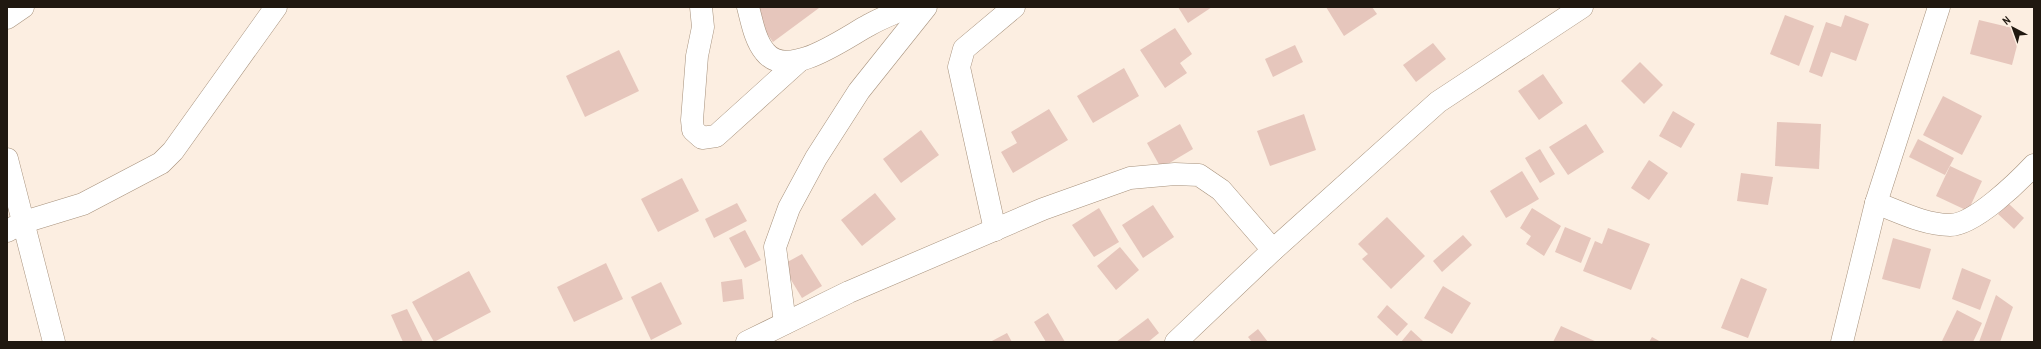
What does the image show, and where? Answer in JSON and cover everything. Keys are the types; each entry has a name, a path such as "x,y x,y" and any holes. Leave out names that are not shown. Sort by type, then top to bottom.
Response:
{"street":[{"path":"7,18 23,7"},
{"path":"16,226 83,204 161,163 177,146 276,7"},
{"path":"701,7 703,28 694,85 692,120 693,130 702,138 716,136 799,61 829,49 870,24 908,7"},
{"path":"748,7 754,31 765,52 775,60 799,61"},
{"path":"785,323 775,247 789,208 816,158 859,91 926,7"},
{"path":"995,230 959,67 964,49 1014,7"},
{"path":"1176,342 1273,250 1438,102 1582,7"},
{"path":"1842,342 1876,203 1939,7"},
{"path":"7,159 16,226 54,342"},
{"path":"1876,203 1928,222 1952,225 1971,219 2018,182 2034,165"},
{"path":"747,342 849,292 1043,209 1130,178 1175,174 1199,175 1222,190 1273,250"}],"building":[{"path":"748,7 818,7 819,8 773,42"},
{"path":"1178,7 1212,7 1188,23"},
{"path":"1326,7 1372,7 1377,14 1344,36"},
{"path":"1785,15 1814,26 1799,66 1770,54"},
{"path":"1845,15 1869,24 1856,61 1831,52 1822,77 1809,72 1826,22 1841,27"},
{"path":"1979,20 2021,30 2012,65 1970,54"},
{"path":"1175,28 1192,54 1180,63 1187,73 1165,88 1140,50"},
{"path":"1433,43 1446,59 1416,82 1403,65"},
{"path":"1295,45 1303,62 1273,77 1265,59"},
{"path":"619,50 639,91 585,117 566,76"},
{"path":"1640,62 1663,85 1644,104 1621,81"},
{"path":"1124,68 1139,96 1093,123 1077,96"},
{"path":"1543,74 1563,103 1539,120 1518,91"},
{"path":"1943,96 1982,116 1962,155 1923,135"},
{"path":"1049,109 1068,140 1013,173 1001,152 1017,143 1011,132"},
{"path":"1673,111 1695,124 1681,148 1659,136"},
{"path":"1304,114 1316,150 1270,166 1257,131"},
{"path":"1777,122 1821,124 1819,169 1775,166"},
{"path":"1180,124 1193,149 1161,168 1147,143"},
{"path":"1586,124 1604,152 1568,175 1549,147"},
{"path":"921,130 939,155 901,183 883,159"},
{"path":"1918,139 1954,158 1945,175 1909,157"},
{"path":"1540,149 1555,174 1540,183 1525,158"},
{"path":"1649,160 1668,173 1649,200 1631,188"},
{"path":"1950,166 1982,181 1968,211 1936,196"},
{"path":"1522,171 1539,199 1506,218 1490,191"},
{"path":"1741,173 1773,177 1768,205 1737,201"},
{"path":"682,178 699,211 658,232 641,199"},
{"path":"875,193 896,219 862,246 841,220"},
{"path":"737,203 747,221 714,238 705,219"},
{"path":"2008,203 2024,218 2014,229 1998,214"},
{"path":"1153,205 1174,237 1143,258 1122,225"},
{"path":"1099,208 1119,242 1094,257 1072,225"},
{"path":"1532,208 1561,226 1544,256 1526,244 1531,236 1520,228"},
{"path":"1387,217 1425,256 1391,289 1362,259 1368,254 1358,244"},
{"path":"1565,227 1591,238 1581,263 1555,252"},
{"path":"1608,228 1650,244 1631,290 1583,271 1595,241 1602,244"},
{"path":"745,230 761,260 745,268 729,238"},
{"path":"1463,235 1472,245 1442,272 1433,261"},
{"path":"1893,238 1931,249 1920,289 1882,279"},
{"path":"1120,247 1139,270 1116,290 1097,266"},
{"path":"802,254 822,286 802,298 782,265"},
{"path":"606,263 623,299 574,322 557,287"},
{"path":"1962,268 1991,280 1980,310 1952,299"},
{"path":"469,271 491,312 434,342 412,302"},
{"path":"1741,278 1767,289 1748,338 1721,328"},
{"path":"742,279 744,299 723,302 721,282"},
{"path":"661,282 682,324 651,340 631,297"},
{"path":"1443,286 1471,303 1452,334 1424,318"},
{"path":"1996,295 2013,307 2000,342 1979,342"},
{"path":"1387,305 1408,324 1397,336 1377,317"},
{"path":"407,309 423,342 403,342 391,315"},
{"path":"1957,310 1982,323 1973,342 1942,341"},
{"path":"1048,313 1065,342 1046,342 1034,322"},
{"path":"1148,318 1159,333 1148,342 1116,342"},
{"path":"1561,326 1597,342 1553,342"},
{"path":"1258,329 1268,342 1252,342 1248,337"},
{"path":"1411,330 1424,342 1401,342"},
{"path":"1007,333 1012,342 990,342"},
{"path":"1652,337 1661,342 1649,342"}]}
